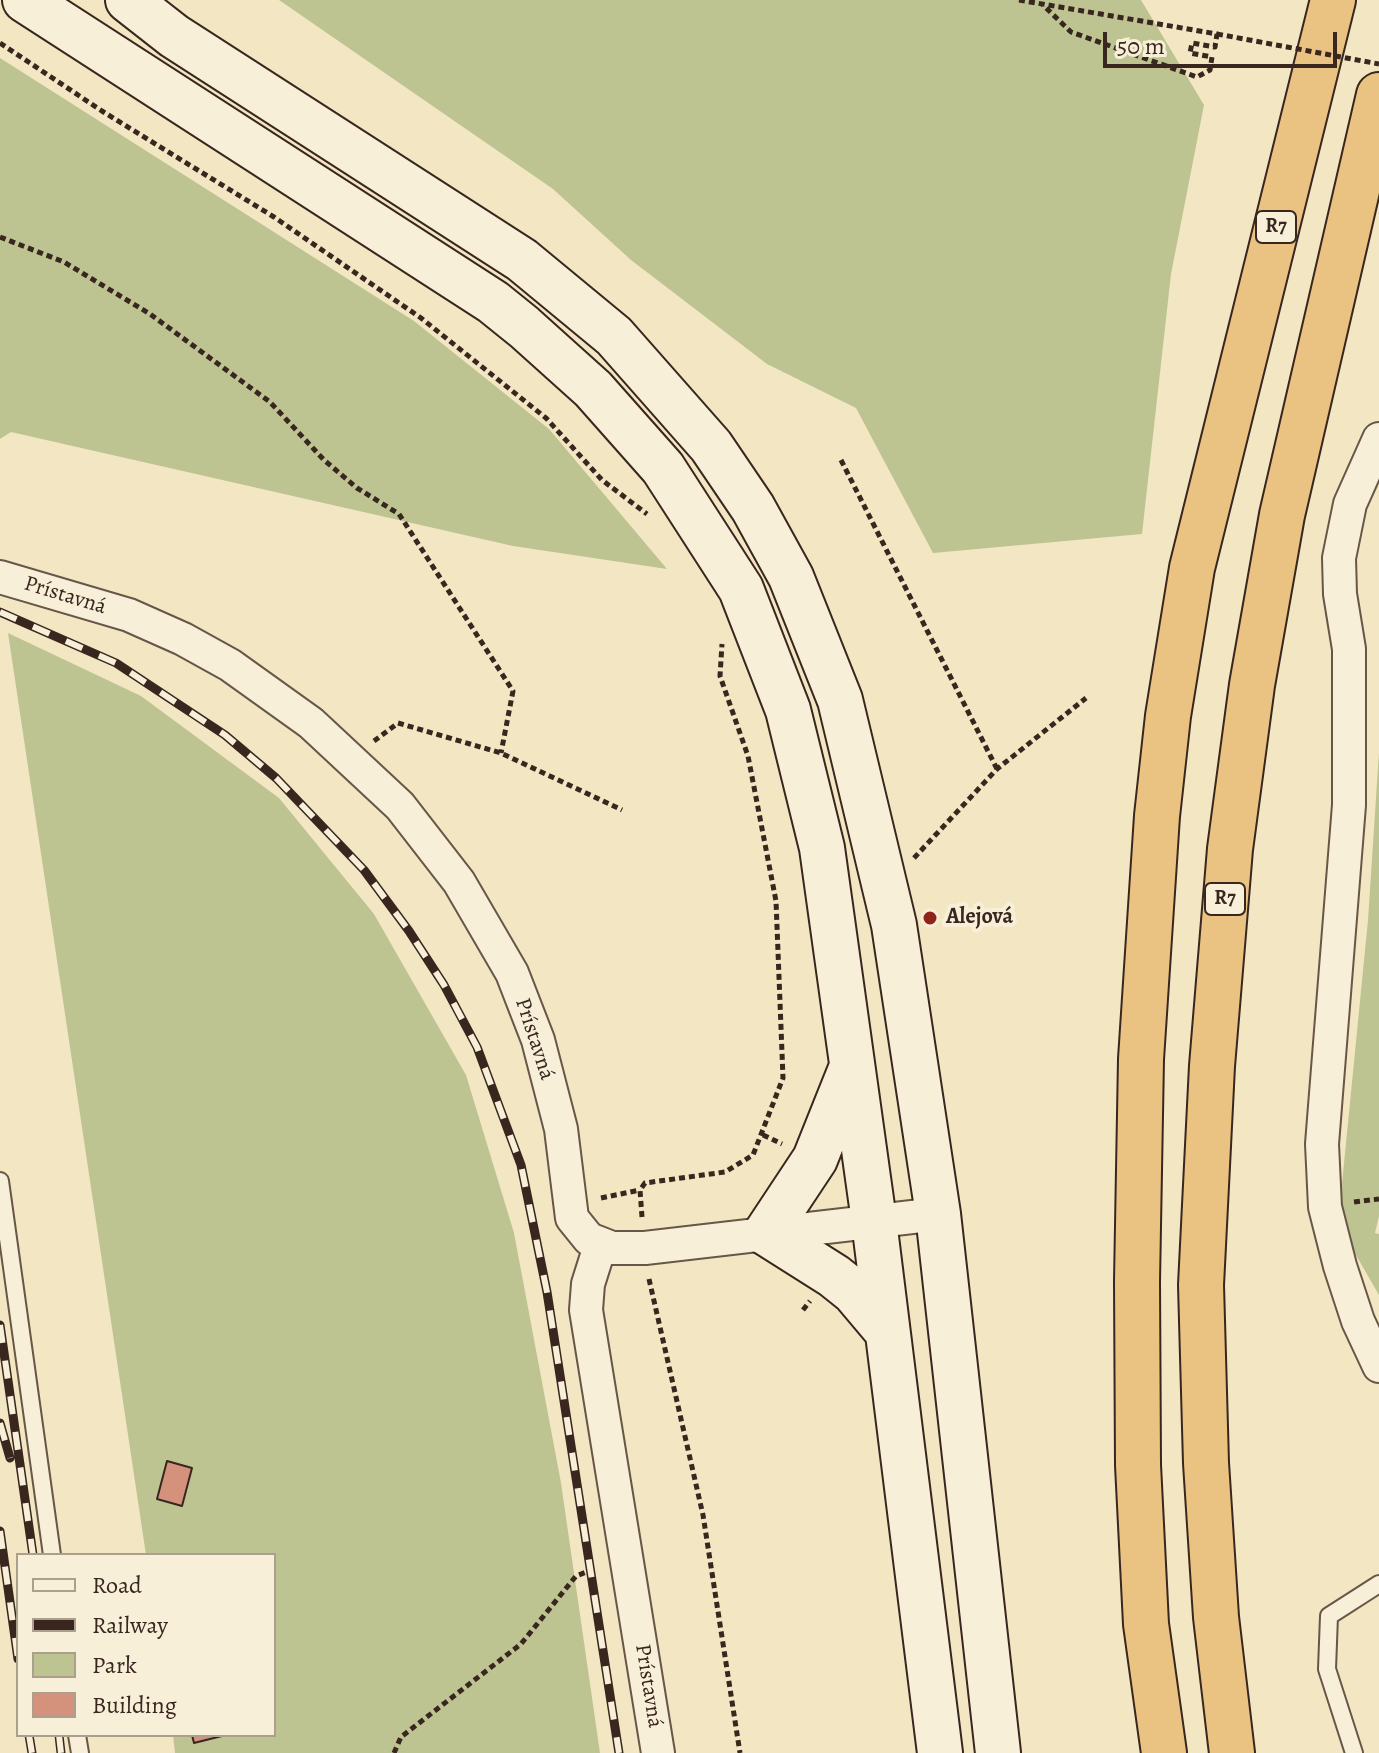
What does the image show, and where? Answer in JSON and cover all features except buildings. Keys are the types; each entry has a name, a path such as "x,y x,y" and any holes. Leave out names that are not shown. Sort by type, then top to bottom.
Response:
{"highway":[{"path":"1302,0 1313,79"},
{"path":"1313,79 1316,0"},
{"name":"R7","path":"1164,1753 1146,1624 1138,1465 1141,1059 1157,816 1168,716 1192,568 1333,0"},
{"name":"R7","path":"1232,1753 1216,1617 1206,1463 1201,1285 1212,1066 1230,849 1252,685 1282,515 1379,95"},
{"path":"1348,224 1379,179"}],"main road":[{"path":"25,0 493,302 577,373 663,468 741,589 788,710 822,848 874,1221 940,1753"},
{"path":"128,0 174,36 522,260 614,336 689,417 753,508 791,577 818,640 855,750 885,881 938,1214 998,1753"},
{"path":"851,1069 815,1159 766,1233 844,1284 886,1330"}],"street":[{"path":"1379,439 1350,504 1339,558 1340,594 1349,649 1349,805 1322,1144 1325,1207 1340,1266 1358,1321 1379,1366"},
{"name":"Prístavná","path":"0,577 129,615 183,639 279,699 352,758 400,806 431,844 487,925 512,973 538,1040 553,1099 569,1201 579,1230 600,1246 588,1284 586,1310 658,1753"},
{"path":"600,1246 645,1248 938,1214"}],"lane":[{"path":"0,1181 52,1553"},
{"path":"1354,1753 1327,1669 1329,1616 1379,1584"}],"path":[{"path":"1019,0 1379,64"},
{"path":"1042,4 1071,32 1197,77 1210,70 1212,57 1190,53 1192,43 1215,47 1217,34"},
{"path":"0,43 102,111 274,217 421,318 546,418 602,480 652,517"},
{"path":"0,237 64,262 150,314 270,402 335,470 399,514 513,691 501,753"},
{"path":"841,460 997,769"},
{"path":"722,637 720,676 748,756 776,901 783,1078 753,1155 725,1172 645,1183 640,1190 652,1299 703,1515 740,1753"},
{"path":"885,881 906,867 997,769 1086,698"},
{"path":"352,758 398,723 501,753 622,810"},
{"path":"569,1201 640,1190"},
{"path":"394,1753 401,1737 521,1644 576,1576 590,1569 629,1562"}],"green space":[{"path":"279,0 1141,0 1204,105 1171,274 1142,534 933,553 856,408 767,364 631,260 553,189"},
{"path":"0,58 414,321 549,429 667,569 513,546 11,432 0,439"},
{"path":"8,633 141,696 279,798 374,914 466,1075 514,1233 561,1483 600,1753 175,1753 173,1737 276,1737 276,1553 146,1553"},
{"path":"1379,752 1379,1216 1375,1233 1379,1234 1379,1295 1338,1224 1368,920"}],"railway":[{"path":"0,612 116,663 225,735 276,778 364,870 444,985 477,1047 521,1165 547,1292 619,1753"},
{"path":"0,1325 33,1553"},
{"path":"0,1423 10,1458"},
{"path":"0,1531 16,1645"},
{"path":"29,1737 32,1753"},
{"path":"59,1737 61,1753"}],"place":[{"name":"Alejová","path":"930,918"}]}
